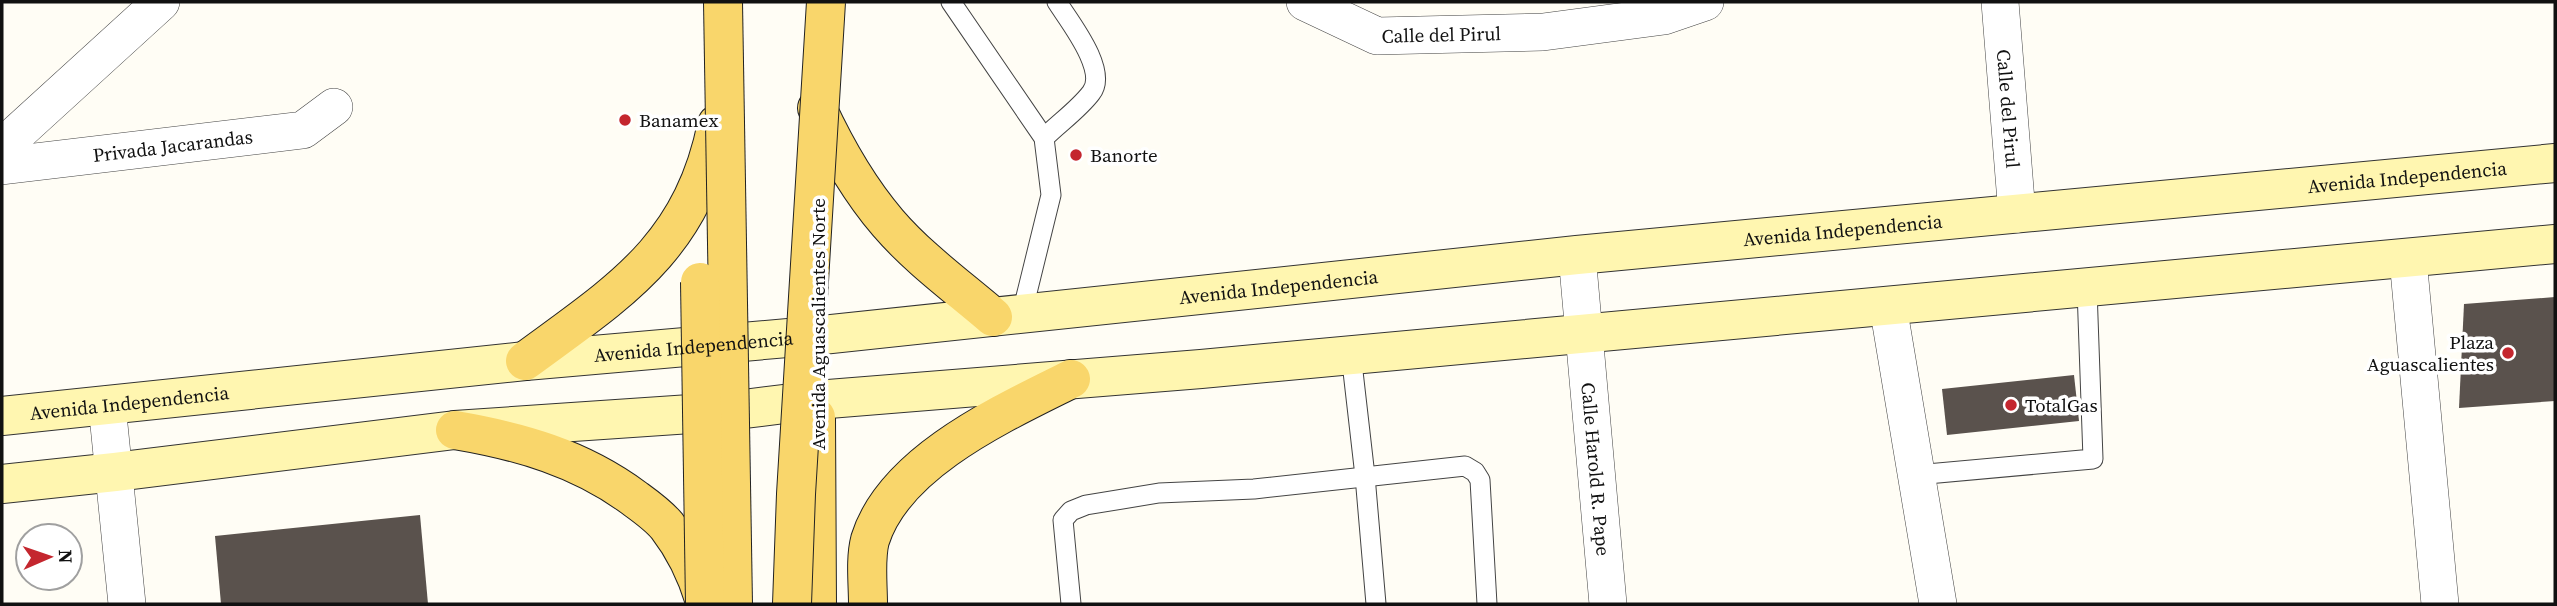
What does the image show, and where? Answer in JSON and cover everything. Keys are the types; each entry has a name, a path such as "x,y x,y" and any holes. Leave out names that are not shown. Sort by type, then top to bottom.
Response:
{"main road":[{"path":"717,604 722,344 720,2"},
{"name":"Avenida Aguascalientes Norte","path":"817,604 816,400 822,335 817,107 820,2"},
{"path":"792,604 796,494 826,2"},
{"path":"817,107 836,149 889,224 917,251 1008,315"},
{"path":"525,360 605,303 634,279 659,251 680,223 696,192 710,160 720,112"},
{"path":"705,604 699,178 703,139 720,112"},
{"path":"720,112 733,604"},
{"name":"Avenida Independencia","path":"2,416 525,360 822,335 1577,255 2555,163"},
{"path":"2,484 455,430 720,412 816,400 2087,289 2555,244"},
{"path":"868,604 869,543 878,518 900,487 928,462 981,427 1072,379"},
{"path":"455,430 497,437 564,457 594,471 621,489 665,524 685,554 701,587 705,604"}],"street":[{"path":"2,147 161,2"},
{"name":"Calle del Pirul","path":"1305,2 1377,36 1541,17 1664,16 1705,2"},
{"name":"Calle del Pirul","path":"2000,2 2026,213"},
{"name":"Calle del Pirul","path":"2021,2 2026,213"},
{"name":"Privada Jacarandas","path":"2,166 303,130 334,107"},
{"name":"Calle Harold R. Pape","path":"1577,255 1608,604"},
{"path":"2408,259 2440,604"},
{"path":"1888,306 1938,604"},
{"path":"107,405 127,604"}],"lane":[{"path":"951,2 1044,138 1051,195 1008,315"},
{"path":"1044,138 1094,91 1096,80 1094,62 1056,2"},
{"path":"1916,475 2093,459 2087,289"},
{"path":"1351,354 1376,604"},
{"path":"1071,604 1063,520 1071,511 1086,505 1159,493 1254,489 1465,466 1475,472 1480,480 1487,604"}],"building":[{"name":"Plaza Aguascalientes","path":"2555,297 2555,401 2459,408 2464,304"},
{"name":"TotalGas","path":"2074,375 2079,421 1947,435 1942,389"},
{"path":"420,515 428,604 221,604 215,536"}],"place":[{"name":"Banamex","path":"625,120"},
{"name":"Banorte","path":"1076,155"},
{"name":"Plaza Aguascalientes","path":"2508,353"},
{"name":"TotalGas","path":"2011,405"}]}
